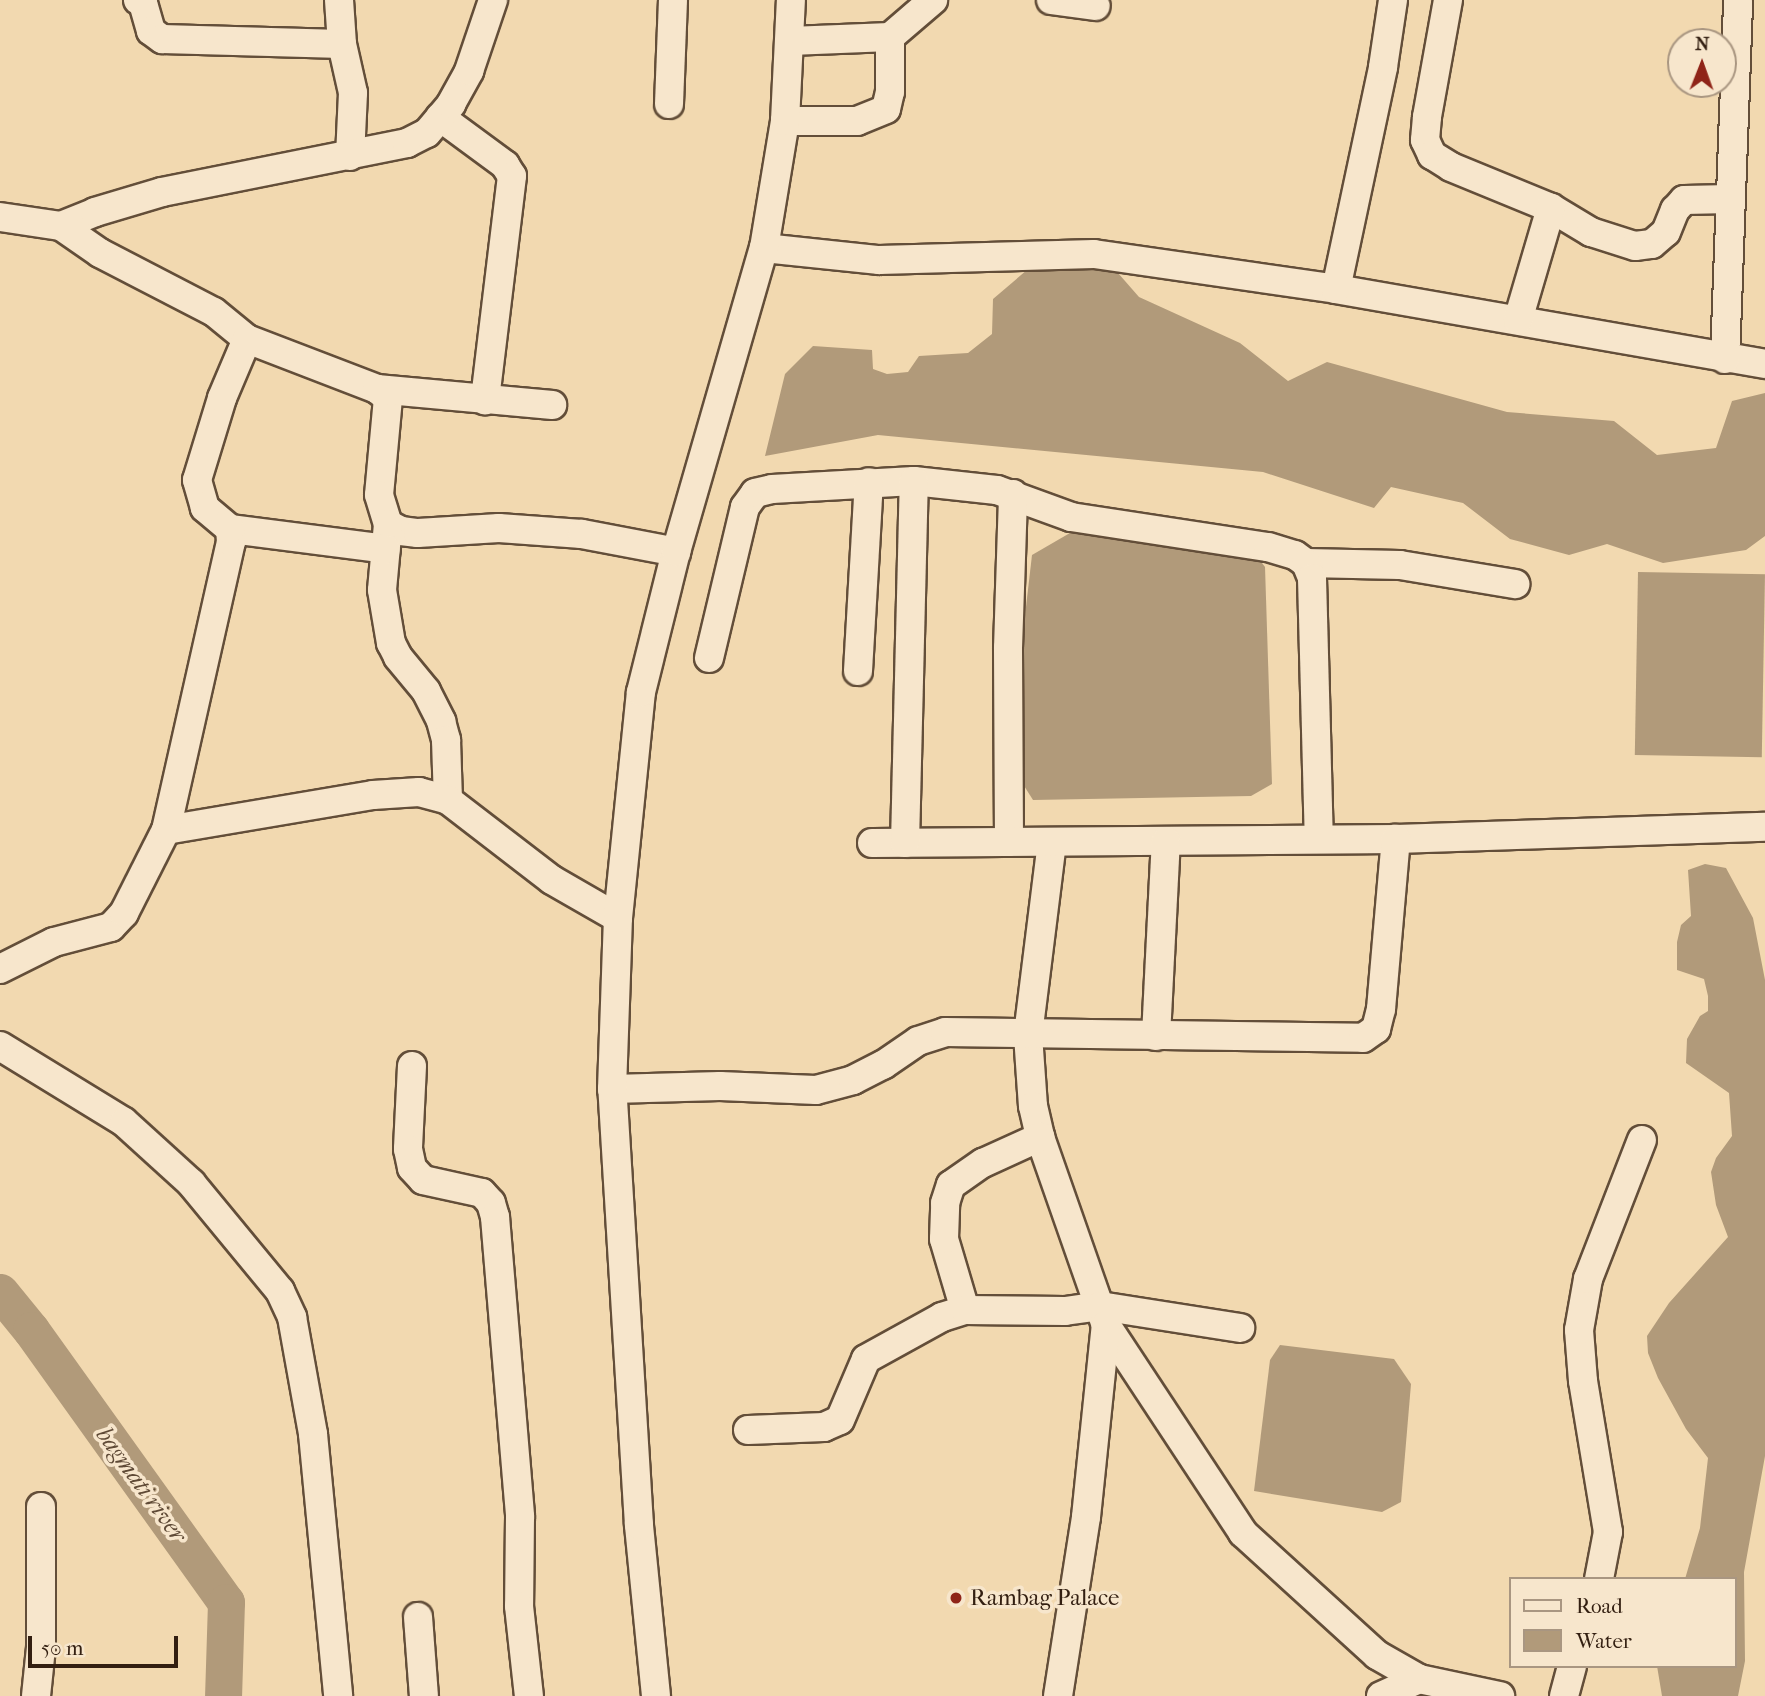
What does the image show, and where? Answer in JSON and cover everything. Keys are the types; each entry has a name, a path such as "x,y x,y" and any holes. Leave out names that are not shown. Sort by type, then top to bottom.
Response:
{"street":[{"path":"138,0 143,3 151,31 162,39 342,44"},
{"path":"339,0 342,44 354,93 350,156"},
{"path":"61,226 162,191 407,144 426,133 452,104 470,71 493,0"},
{"path":"669,104 673,0"},
{"path":"656,1696 639,1525 612,1089 618,918 641,692 676,552 764,248 785,121 791,0"},
{"path":"790,41 890,37 933,0"},
{"path":"1051,0 1096,6"},
{"path":"1336,289 1383,67 1393,0"},
{"path":"1448,0 1427,117 1425,140 1432,155 1451,167 1551,208 1591,232 1634,246 1652,244 1666,232 1675,210 1684,200 1730,199"},
{"path":"1725,359 1738,0"},
{"path":"785,121 857,121 886,109 890,92 890,37"},
{"path":"440,117 505,166 512,176 485,400"},
{"path":"1518,320 1551,208"},
{"path":"0,217 61,226 100,253 214,312 247,339 377,389 552,405"},
{"path":"764,248 879,260 1094,254 1336,289 1765,365"},
{"path":"247,339 222,398 197,481 205,508 230,529 387,536 401,531 418,533 499,528 582,534 676,552"},
{"path":"377,389 388,398 379,495 387,536 382,590 391,643 398,657 426,691 441,721 446,740 448,800"},
{"path":"905,843 914,481"},
{"path":"709,658 745,507 755,493 772,489 914,481 1013,494 1071,517 1268,547 1296,555 1307,563 1399,565 1515,584"},
{"path":"858,671 869,482"},
{"path":"1009,842 1008,648 1013,494"},
{"path":"0,969 54,942 111,927 124,913 166,830 231,542 230,529"},
{"path":"1307,563 1312,578 1318,839"},
{"path":"166,830 373,795 419,792 448,800 552,880 618,918"},
{"path":"872,843 1396,839 1765,827"},
{"path":"612,1089 720,1086 816,1090 853,1080 883,1065 918,1041 945,1032 1363,1038 1376,1029 1396,839"},
{"path":"1156,1036 1166,841"},
{"path":"1052,842 1028,1035 1033,1106 1040,1137 1103,1316 1244,1533 1377,1655 1419,1679 1500,1696"},
{"path":"0,1046 124,1122 191,1184 280,1291 292,1317 313,1434 338,1696"},
{"path":"412,1066 408,1149 412,1168 423,1180 482,1193 491,1203 495,1217 520,1517 519,1606 529,1696"},
{"path":"965,1310 944,1239 945,1203 951,1185 982,1163 1040,1137"},
{"path":"1599,1577 1608,1532 1583,1381 1580,1330 1588,1279 1642,1140"},
{"path":"748,1430 824,1427 840,1420 866,1359 943,1317 965,1310 1065,1311 1240,1328"},
{"path":"1058,1696 1086,1517 1103,1316"},
{"path":"36,1696 41,1648 41,1507"},
{"path":"418,1617 424,1696"},
{"path":"1564,1696 1571,1668"},
{"path":"1381,1696 1419,1679"}],"water":[{"path":"1034,264 1111,265 1139,297 1240,343 1288,381 1327,362 1507,412 1614,421 1657,455 1716,448 1732,401 1765,393 1765,536 1746,550 1663,563 1607,544 1569,555 1510,539 1463,503 1391,487 1374,508 1263,472 878,435 765,456 785,374 813,346 872,350 873,369 887,374 908,372 919,356 968,353 992,334 993,299"},
{"path":"1082,526 1256,555 1265,567 1272,784 1251,796 1033,800 1021,781 1017,685 1032,555"},
{"path":"1638,572 1765,574 1762,757 1635,755"},
{"path":"1705,864 1726,868 1753,918 1765,980 1765,1456 1744,1572 1745,1661 1738,1696 1662,1696 1657,1668 1737,1668 1737,1577 1686,1577 1700,1528 1708,1458 1686,1429 1658,1378 1648,1353 1647,1336 1669,1303 1728,1237 1716,1205 1711,1172 1716,1158 1732,1136 1729,1093 1686,1063 1687,1039 1700,1016 1708,1011 1704,979 1677,970 1677,942 1681,925 1691,916 1688,870"},
{"path":"1280,1345 1394,1359 1411,1384 1401,1502 1382,1512 1254,1491 1270,1360"}],"waterway":[{"name":"bagmati river","path":"0,1292 31,1330 226,1602 223,1696"}],"place":[{"name":"Rambag Palace","path":"956,1598"}]}
